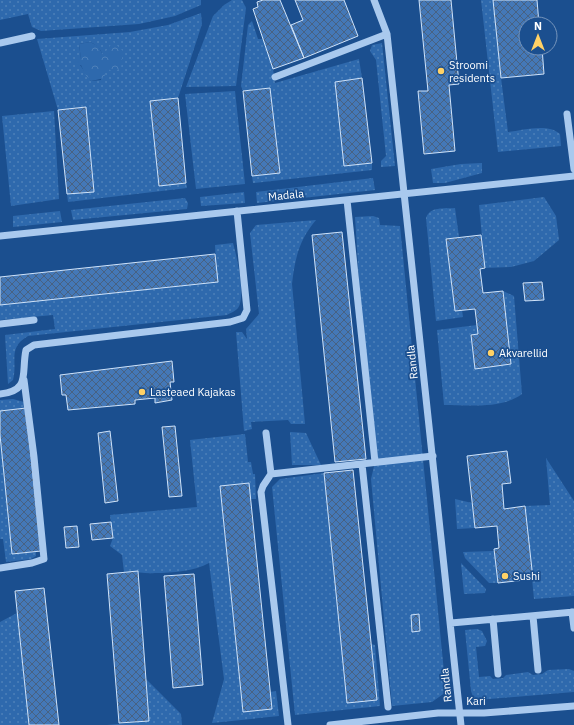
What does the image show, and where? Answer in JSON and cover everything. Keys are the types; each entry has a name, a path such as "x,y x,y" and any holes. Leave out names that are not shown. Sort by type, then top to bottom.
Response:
{"street":[{"name":"Randla","path":"374,0 387,34 462,725"},
{"path":"275,77 387,34"},
{"path":"0,43 32,36"},
{"path":"566,114 574,169"},
{"name":"Madala","path":"0,236 574,176"},
{"path":"347,200 375,462"},
{"path":"0,568 44,560 34,449 24,380 26,350 34,345 230,322 243,318 247,310 237,211"},
{"path":"0,324 34,320"},
{"path":"0,394 9,393 18,388 24,380"},
{"path":"266,433 271,474 262,486 261,492 288,725"},
{"path":"271,474 433,456"},
{"path":"362,464 388,707"},
{"path":"451,623 573,612 574,628"},
{"path":"533,616 538,670"},
{"path":"493,619 498,674"},
{"name":"Kari","path":"330,725 460,712 484,713 574,706"}],"green space":[{"path":"0,0 201,0 201,5 175,16 139,24 41,31 32,27 28,14 0,20"},
{"path":"232,0 242,0 246,8 236,86 186,87 213,16 224,5"},
{"path":"481,0 493,0 508,132 536,128 549,129 560,134 561,146 498,152"},
{"path":"201,13 202,24 178,98 150,101 159,185 186,183 187,188 68,202 67,194 94,191 86,107 58,110 37,39 130,32 168,25","holes":["90,42 96,45 102,53 103,68 101,80 91,81 76,59 81,59 79,44"]},
{"path":"252,21 258,39 263,39 273,69 275,83 359,59 362,78 335,82 344,165 372,163 372,170 253,183 252,176 280,173 270,88 243,91 241,86 248,25"},
{"path":"90,42 98,46 103,55 113,42 123,51 121,68 113,72 105,67 105,78 91,81 85,74 81,65 76,65 76,59 81,59 79,44"},
{"path":"382,43 395,166 381,167 381,161 386,156 376,60 370,51 372,45"},
{"path":"235,91 245,184 196,189 185,94"},
{"path":"54,111 59,199 11,206 2,116"},
{"path":"482,163 482,173 445,183 433,183 431,169 461,164"},
{"path":"373,178 375,190 257,203 256,192"},
{"path":"244,192 245,203 201,206 200,197"},
{"path":"544,197 556,216 559,240 534,261 511,267 485,268 479,205"},
{"path":"185,198 188,203 187,209 73,220 71,210"},
{"path":"442,208 455,208 459,237 446,239 455,311 462,310 463,317 436,321 426,218 428,214 434,210"},
{"path":"60,211 62,222 13,227 13,216"},
{"path":"373,216 379,218 380,225 400,226 446,692 432,702 392,706 371,479 375,462 364,361 355,217"},
{"path":"316,220 310,227 299,250 292,284 305,424 291,424 288,420 251,422 252,429 244,431 236,332 242,332 247,339 246,329 259,314 250,233 256,225"},
{"path":"233,243 241,286 240,303 238,308 234,311 227,315 28,336 18,345 15,350 13,380 8,384 5,335 55,329 53,315 0,320 0,305 217,282 215,245"},
{"path":"503,291 514,296 522,394 514,399 495,404 444,405 437,330 477,325 478,334 471,335 475,368 511,364"},
{"path":"13,399 24,402 26,408 0,411 0,400"},
{"path":"290,432 306,433 321,465 292,465"},
{"path":"245,434 248,462 251,462 253,474 255,474 256,499 250,499 249,483 220,486 243,712 272,709 270,692 276,691 279,716 212,723 224,679 209,563 190,570 176,572 124,572 122,555 110,546 113,538 110,515 197,507 190,440"},
{"path":"0,435 12,554 36,552 36,556 31,559 6,562 3,539 0,539"},
{"path":"546,458 574,501 574,596 534,599 525,506 550,505"},
{"path":"324,473 347,702 371,644 375,645 380,706 295,715 272,487 280,479"},
{"path":"455,499 472,503 475,528 457,529"},
{"path":"494,551 498,583 489,583 465,558 463,552"},
{"path":"461,563 486,589 485,593 464,594"},
{"path":"17,613 29,725 0,725 0,622"},
{"path":"477,629 482,631 487,641 485,646 476,647 479,677 490,676 493,679 503,678 506,675 528,672 533,675 542,674 548,670 569,669 574,671 574,692 477,700 473,697 471,691 465,630"},
{"path":"146,679 181,714 182,725 107,725 149,721"}],"building":[{"path":"263,0 280,0 304,58 273,69 253,9 258,7 257,2"},
{"path":"295,0 344,0 358,36 304,58 291,25 303,20"},
{"path":"419,0 451,0 459,84 449,85 455,151 424,154 418,91 428,91"},
{"path":"493,0 537,0 538,16 518,16 518,56 543,56 544,74 501,78"},
{"path":"362,78 372,163 344,166 335,82"},
{"path":"270,88 280,173 252,176 243,91"},
{"path":"178,98 186,183 159,186 150,101"},
{"path":"86,107 94,192 67,194 58,110"},
{"path":"342,232 366,459 335,462 312,235"},
{"path":"481,235 485,268 480,269 483,293 503,291 511,364 475,369 471,335 478,334 475,309 455,311 446,239"},
{"path":"215,254 218,282 0,305 0,277"},
{"path":"542,282 544,300 525,301 523,283"},
{"path":"172,361 174,382 170,382 172,400 155,403 155,398 135,400 135,404 68,410 66,395 62,395 60,375"},
{"path":"26,408 41,551 12,554 0,435 0,411"},
{"path":"175,426 182,496 169,497 162,427"},
{"path":"110,431 118,501 105,503 98,433"},
{"path":"507,451 511,483 502,484 504,509 525,506 533,579 498,583 494,549 499,548 497,526 475,528 467,456"},
{"path":"353,470 377,700 347,703 324,473"},
{"path":"249,483 272,709 243,712 220,486"},
{"path":"111,522 113,538 92,540 90,524"},
{"path":"77,526 79,547 66,548 64,527"},
{"path":"138,571 149,721 119,723 107,574"},
{"path":"194,574 203,685 173,688 164,576"},
{"path":"44,588 59,725 29,725 15,591"},
{"path":"419,614 420,631 412,632 411,615"}],"place":[{"name":"Stroomi residents","path":"441,71"},
{"name":"Akvarellid","path":"491,353"},
{"name":"Lasteaed Kajakas","path":"142,392"},
{"name":"Sushi","path":"505,576"}]}
